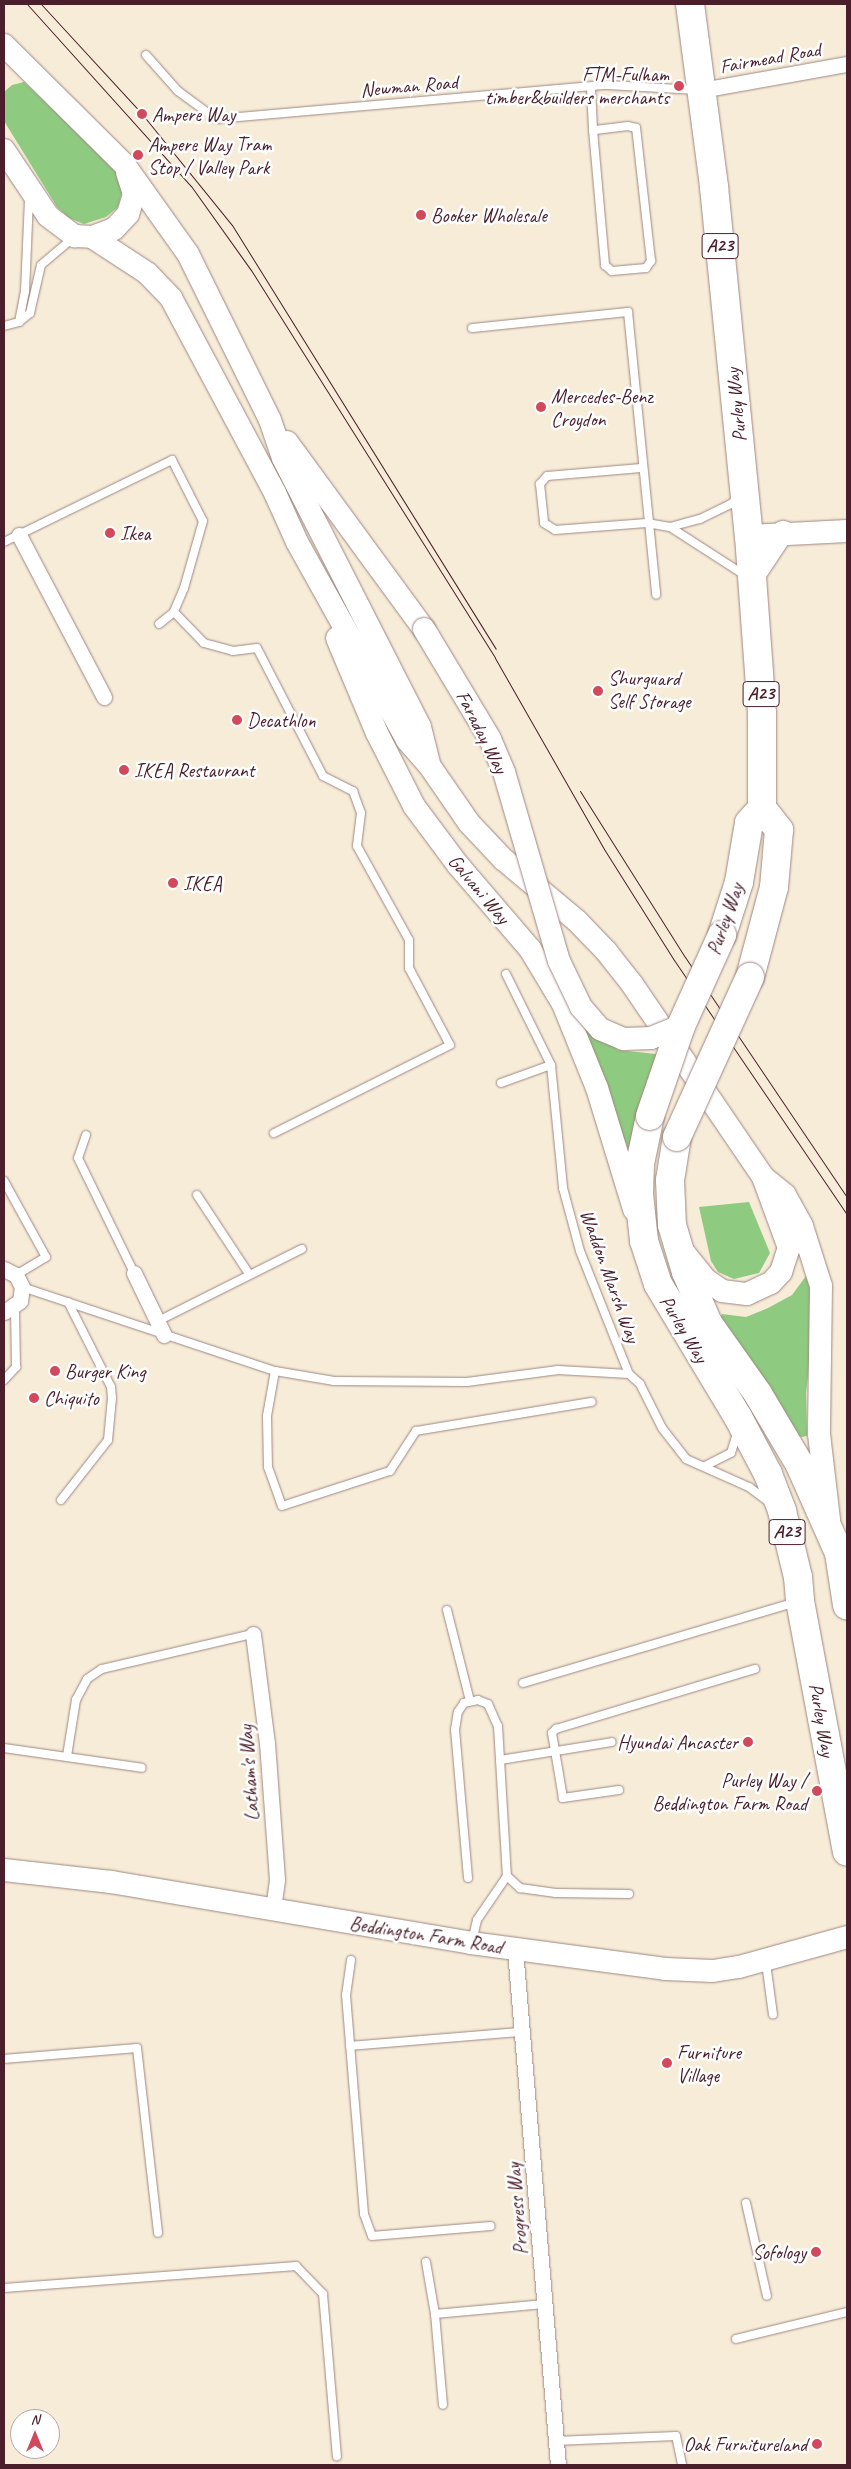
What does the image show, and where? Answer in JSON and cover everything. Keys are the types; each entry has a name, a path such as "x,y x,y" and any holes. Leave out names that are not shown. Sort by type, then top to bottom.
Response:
{"highway":[{"name":"Purley Way","path":"690,4 714,187 745,489 762,697 762,808 779,830 769,916 750,977 677,1137 670,1180 676,1242 708,1323 758,1394 799,1463 839,1552 847,1605"},
{"name":"Purley Way","path":"762,808 749,823 739,882 722,935 681,1026 650,1116 640,1164 644,1241 661,1291 738,1417 768,1474 782,1511 798,1577 800,1601 847,1852"}],"street":[{"path":"4,45 124,164 188,254 270,420 284,458 420,727 429,765"},
{"name":"Fairmead Road","path":"701,90 847,64"},
{"path":"4,150 48,216 147,273 171,298 275,493 297,542 407,740 429,765 469,823 503,859 576,920 606,951 632,984 763,1177 789,1248 782,1272 771,1282 747,1294 722,1291 705,1279 676,1242"},
{"path":"84,236 114,229 128,214 134,194 124,164"},
{"name":"Faraday Way","path":"270,420 424,628 490,739 504,772 559,961 581,1007 600,1029 624,1039 650,1038 681,1026"},
{"path":"749,536 783,532 847,531"},
{"path":"751,580 783,532"},
{"path":"19,534 104,697"},
{"name":"Galvani Way","path":"297,542 377,733 414,806 458,865 530,949 563,1004 597,1088 644,1241"},
{"path":"763,1177 785,1196 802,1226 821,1286 819,1434 830,1532"},
{"path":"134,1273 164,1335"},
{"path":"10,1309 14,1277"},
{"name":"Latham's Way","path":"253,1634 267,1743 276,1880 273,1910"},
{"name":"Beddington Farm Road","path":"4,1870 111,1882 472,1944 690,1971 713,1971 765,1960 847,1937"},
{"name":"Progress Way","path":"515,1950 558,2465"}],"lane":[{"name":"Newman Road","path":"146,55 178,91 216,119 591,87 701,90"},
{"path":"591,87 594,130 605,266 612,271 646,268 651,261 636,128 628,126 594,130"},
{"path":"19,322 25,291 29,186"},
{"path":"4,326 19,322 30,313 44,260 84,236"},
{"path":"472,328 628,312 641,468 656,595"},
{"path":"4,542 172,460 203,521 174,612 159,624"},
{"path":"641,468 547,476 540,484 544,523 555,530 647,523 670,527 751,580"},
{"path":"670,527 700,519 731,504 745,489"},
{"path":"174,612 204,643 233,651 257,648 323,776 353,791 361,813 357,846 409,940 409,968 450,1045 274,1133"},
{"name":"Waddon Marsh Way","path":"506,974 551,1065 563,1188 580,1250 629,1374 640,1384 674,1448 686,1460 705,1466 749,1487 782,1511"},
{"path":"500,1083 551,1065"},
{"path":"86,1135 78,1158 134,1273"},
{"path":"4,1181 46,1257 14,1277"},
{"path":"197,1194 249,1274"},
{"path":"158,1320 302,1249"},
{"path":"14,1277 68,1302 275,1371 344,1381 467,1382 558,1370 629,1374"},
{"path":"61,1500 108,1440 111,1387 94,1357 68,1302"},
{"path":"4,1380 16,1367 10,1309"},
{"path":"275,1371 267,1416 268,1467 282,1506 390,1471 416,1431 592,1402"},
{"path":"705,1466 731,1453 736,1441 738,1417"},
{"path":"522,1683 800,1601"},
{"path":"447,1610 470,1701"},
{"path":"66,1756 76,1700 87,1679 102,1669 253,1634"},
{"path":"619,1790 563,1798 552,1733 556,1728 755,1669"},
{"path":"470,1701 488,1704 498,1726 506,1876 477,1920 472,1944"},
{"path":"468,1878 455,1730 458,1712 470,1701"},
{"path":"500,1760 612,1742"},
{"path":"4,1748 142,1768"},
{"path":"506,1876 520,1888 556,1893 628,1894"},
{"path":"351,1960 346,1995 364,2214 372,2236 491,2226"},
{"path":"765,1960 773,2015"},
{"path":"350,2046 521,2032"},
{"path":"4,2059 137,2048 158,2233"},
{"path":"746,2203 767,2296"},
{"path":"426,2262 435,2314 443,2405"},
{"path":"4,2288 296,2266 323,2294 337,2456"},
{"path":"435,2314 545,2304"},
{"path":"736,2339 847,2312"},
{"path":"555,2441 676,2436 682,2465"}],"green space":[{"path":"24,82 118,172 122,192 118,207 106,217 84,224 69,218 57,207 4,121 4,92 12,85"},
{"path":"578,1018 618,1050 656,1054 658,1059 628,1149"},
{"path":"749,1202 770,1253 759,1273 734,1279 718,1272 711,1261 699,1207"},
{"path":"806,1276 810,1289 810,1358 806,1393 807,1436 802,1437 796,1435 719,1320 722,1314 746,1317 768,1308 792,1295"}],"tram line":[{"path":"27,4 191,186 251,270 495,658 604,849 674,960 847,1215"},
{"path":"41,4 142,114 232,225 496,649"},
{"path":"580,791 685,957 847,1197"}],"place":[{"name":"FTM-Fulham timber&builders merchants","path":"679,86"},
{"name":"Ampere Way","path":"142,114"},
{"name":"Ampere Way Tram Stop / Valley Park","path":"138,155"},
{"name":"Booker Wholesale","path":"421,215"},
{"name":"Mercedes-Benz Croydon","path":"541,407"},
{"name":"Ikea","path":"110,533"},
{"name":"Shurguard Self Storage","path":"598,691"},
{"name":"Decathlon","path":"237,720"},
{"name":"IKEA Restaurant","path":"124,770"},
{"name":"IKEA","path":"173,883"},
{"name":"Burger King","path":"55,1371"},
{"name":"Chiquito","path":"34,1398"},
{"name":"Hyundai Ancaster","path":"748,1742"},
{"name":"Purley Way / Beddington Farm Road","path":"817,1791"},
{"name":"Furniture Village","path":"667,2063"},
{"name":"Sofology","path":"816,2252"},
{"name":"Oak Furnitureland","path":"817,2444"}]}
